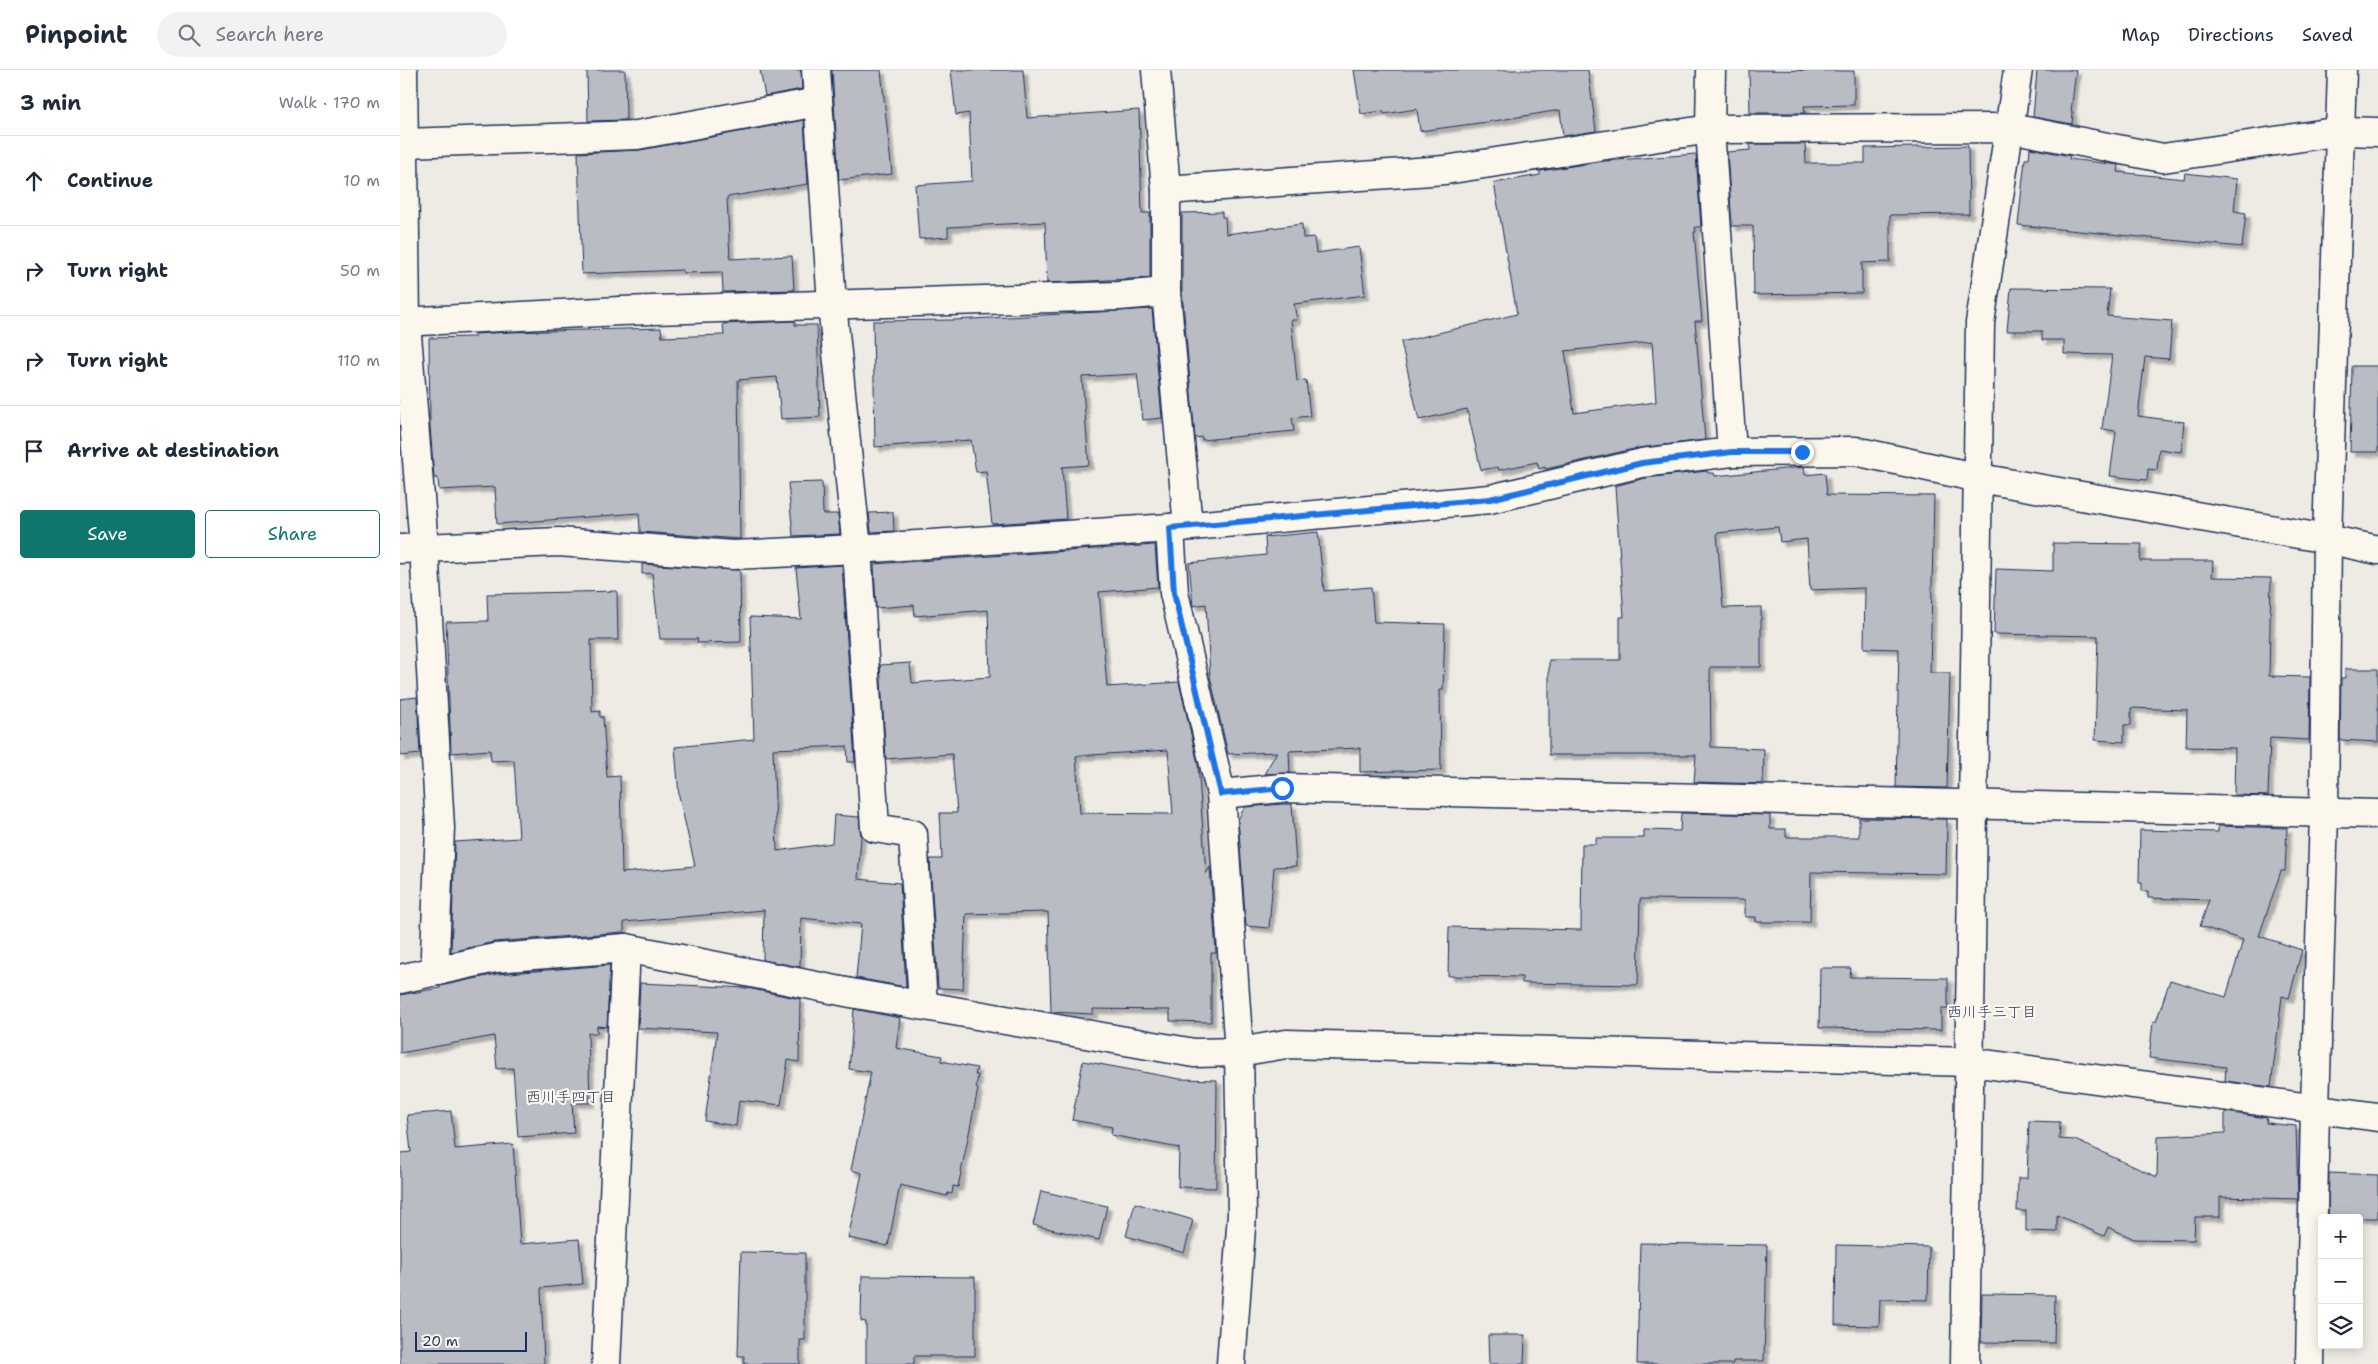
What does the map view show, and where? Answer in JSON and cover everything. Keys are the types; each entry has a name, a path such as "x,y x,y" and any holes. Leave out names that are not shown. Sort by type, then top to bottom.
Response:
{"street":[{"path":"403,70 403,322 412,548 440,828 435,954 439,971"},
{"path":"816,70 832,304 857,549 875,828 913,834 923,1005"},
{"path":"1156,70 1166,190 1166,292 1179,527 1174,593 1221,794 1239,1052 1242,1214 1231,1364"},
{"path":"1711,70 1710,129 1732,452"},
{"path":"1965,1364 1980,323 2018,70"},
{"path":"2310,1364 2315,1108 2324,814 2327,539 2342,70"},
{"path":"404,143 637,135 818,102"},
{"path":"1166,190 1445,170 1710,129 2010,128 2163,158 2341,131 2378,132"},
{"path":"403,322 832,304 1119,296 1166,292"},
{"path":"412,548 559,542 733,555 857,549 1179,527 1490,499 1642,463 1732,452 1855,452 1979,478 2327,539 2378,550"},
{"path":"1221,794 1282,788 2378,814"},
{"path":"606,1364 626,948"},
{"path":"400,979 495,958 626,948 923,1005 1194,1053 1239,1052 1286,1044 1970,1062 2378,1117"}],"building":[{"path":"587,70 625,70 626,120 588,121"},
{"path":"760,70 801,70 802,89 765,96"},
{"path":"832,70 881,70 892,174 839,180"},
{"path":"951,70 1023,70 1027,118 1139,110 1142,213 1150,213 1150,278 1047,283 1045,222 948,227 948,237 919,239 915,185 972,181 969,113 956,115"},
{"path":"1354,70 1588,70 1596,131 1563,136 1560,110 1420,131 1417,109 1384,114 1383,111 1361,114"},
{"path":"1749,70 1854,71 1854,105 1804,106 1805,113 1750,113"},
{"path":"2037,70 2076,70 2071,112 2073,112 2072,124 2033,117"},
{"path":"804,120 808,184 727,197 730,259 792,256 794,290 723,292 722,272 683,273 683,270 582,274 578,153 640,150"},
{"path":"1750,144 1805,144 1806,163 1865,163 1865,148 1968,146 1969,214 1890,215 1890,262 1862,263 1862,293 1754,295 1753,226 1732,226 1727,152 1750,150"},
{"path":"2030,148 2070,156 2069,159 2119,165 2118,172 2184,179 2185,173 2237,179 2234,211 2246,213 2242,247 2018,225 2025,159 2029,159"},
{"path":"1696,154 1701,227 1695,227 1696,232 1694,232 1702,321 1695,321 1705,440 1638,448 1546,469 1545,467 1539,469 1537,462 1499,470 1498,467 1481,470 1467,409 1419,420 1401,342 1517,314 1494,183 1540,175 1540,171 1604,161","holes":["1652,342 1656,402 1574,413 1565,351"]},
{"path":"1222,212 1222,217 1225,217 1226,234 1302,224 1303,238 1314,237 1316,253 1359,247 1365,295 1294,304 1297,320 1291,320 1297,381 1306,380 1310,416 1292,418 1294,431 1202,440 1202,437 1195,438 1182,291 1182,213"},
{"path":"2011,288 2110,289 2107,316 2172,321 2169,359 2145,357 2138,416 2184,422 2181,452 2159,449 2157,470 2148,469 2147,480 2110,476 2116,431 2102,429 2112,355 2064,354 2064,340 2042,340 2042,331 2007,331"},
{"path":"1152,309 1162,418 1143,420 1137,374 1082,377 1089,465 1062,467 1066,519 992,524 986,471 976,472 971,440 875,447 873,321 954,320"},
{"path":"795,321 795,325 817,325 820,417 781,419 777,377 738,380 740,539 640,532 639,513 497,524 495,487 439,490 438,478 434,478 430,426 429,338 475,337 475,334 510,332 661,328 662,337 724,335 723,324"},
{"path":"2352,366 2378,366 2378,452 2350,452"},
{"path":"1804,467 1805,475 1825,473 1827,495 1934,496 1930,673 1950,673 1947,788 1896,787 1899,649 1864,648 1865,588 1810,590 1807,539 1780,542 1778,527 1717,533 1723,608 1761,607 1761,667 1710,667 1711,747 1764,749 1763,784 1694,782 1696,755 1549,755 1549,660 1620,660 1620,617 1624,617 1615,486 1645,478 1707,471 1708,473 1714,473 1715,476"},
{"path":"822,482 823,514 838,514 840,534 793,536 788,483"},
{"path":"893,512 894,531 871,532 869,513"},
{"path":"1318,532 1324,591 1371,587 1374,622 1445,624 1443,690 1440,690 1441,770 1360,772 1360,748 1289,751 1290,773 1264,774 1277,752 1228,754 1210,676 1206,604 1193,606 1189,563 1266,555 1265,537"},
{"path":"2053,543 2142,544 2140,561 2213,561 2212,577 2271,578 2269,676 2310,677 2309,740 2270,738 2268,796 2234,795 2235,748 2186,747 2187,710 2131,708 2131,725 2124,725 2124,742 2095,740 2098,636 1994,634 1996,569 2053,571"},
{"path":"1155,545 1158,587 1099,592 1107,687 1179,682 1198,764 1206,874 1210,867 1216,953 1211,953 1211,1022 1170,1021 1170,1010 1093,1009 1093,1014 1051,1012 1048,912 966,914 963,989 938,988 930,859 942,859 940,813 957,813 952,754 886,759 880,665 910,663 912,683 990,677 988,610 915,616 914,605 876,608 874,564","holes":["1168,750 1173,814 1080,813 1076,756"]},
{"path":"642,564 740,570 741,642 697,643 698,639 660,639 652,573 642,574"},
{"path":"842,565 855,762 848,762 847,746 773,749 777,851 832,843 834,815 859,817 861,836 858,879 900,883 906,987 856,978 861,924 801,918 800,967 763,960 764,910 624,922 624,932 494,942 451,952 455,842 519,838 514,760 491,761 490,750 451,753 446,622 488,621 487,594 617,591 618,640 591,640 592,712 600,711 600,717 603,717 607,777 620,776 622,873 695,866 679,796 675,747 754,739 750,617 801,619 796,568"},
{"path":"2345,669 2378,669 2378,742 2340,740 2341,678 2345,678"},
{"path":"417,697 420,754 400,756 400,699"},
{"path":"1292,804 1296,866 1274,867 1269,928 1246,926 1238,819 1245,807"},
{"path":"1681,813 1770,815 1770,829 1786,829 1786,837 1859,837 1859,818 1947,819 1946,874 1811,872 1810,922 1756,922 1756,917 1745,917 1745,900 1640,899 1638,985 1522,983 1522,977 1448,976 1449,927 1581,930 1582,844 1596,844 1596,838 1644,838 1644,830 1680,831"},
{"path":"2218,826 2287,828 2285,871 2281,871 2259,936 2302,950 2289,998 2282,996 2271,1087 2225,1081 2226,1067 2149,1058 2153,1022 2156,1022 2170,980 2226,997 2243,940 2200,926 2209,900 2148,898 2148,891 2142,891 2142,883 2139,883 2140,830 2218,832"},
{"path":"610,965 607,1027 597,1026 597,1033 588,1033 590,1103 572,1103 574,1133 518,1137 513,1068 497,1069 494,1036 400,1053 400,995 440,988 440,986 497,974"},
{"path":"1820,968 1851,968 1850,977 1948,978 1948,1009 1941,1009 1941,1030 1819,1028"},
{"path":"640,983 747,988 800,999 799,1062 788,1060 781,1105 739,1100 736,1126 705,1121 717,1032 638,1028"},
{"path":"854,1009 900,1018 896,1048 942,1056 941,1061 977,1068 975,1075 978,1075 976,1088 978,1089 958,1187 953,1186 952,1194 948,1193 947,1196 900,1185 888,1246 848,1238 862,1173 851,1170 871,1072 849,1069"},
{"path":"1083,1061 1180,1079 1217,1080 1216,1188 1178,1187 1179,1148 1111,1135 1112,1127 1072,1120"},
{"path":"451,1111 455,1149 513,1144 520,1244 579,1239 583,1284 541,1288 544,1364 400,1364 400,1153 411,1152 407,1115"},
{"path":"2225,1112 2267,1118 2266,1123 2296,1126 2298,1199 2220,1197 2220,1217 2195,1217 2194,1240 2134,1239 2108,1227 2104,1236 2057,1215 2057,1232 2026,1231 2026,1211 2017,1211 2018,1178 2027,1178 2029,1121 2060,1122 2059,1139 2075,1140 2157,1177 2158,1136 2225,1133"},
{"path":"2329,1173 2378,1175 2378,1218 2363,1218 2363,1214 2328,1214"},
{"path":"1041,1191 1107,1206 1099,1240 1033,1225"},
{"path":"1135,1203 1193,1220 1184,1253 1126,1236"},
{"path":"1640,1243 1767,1245 1764,1361 1733,1361 1733,1364 1637,1364"},
{"path":"1836,1245 1929,1247 1928,1300 1880,1299 1879,1326 1835,1325"},
{"path":"741,1252 805,1253 805,1340 800,1340 800,1364 744,1364 744,1356 738,1356"},
{"path":"862,1276 975,1277 975,1356 914,1356 914,1364 866,1364 866,1322 861,1321"},
{"path":"1982,1294 2055,1295 2054,1343 1981,1342"},
{"path":"1488,1335 1525,1335 1524,1364 1489,1364"}],"district":[{"name":"西川手三丁目","path":"1992,1012"},
{"name":"西川手四丁目","path":"571,1097"}],"route":[{"path":"1282,788 1221,794 1174,593 1170,528 1490,499 1642,463 1732,452 1802,452"}]}
